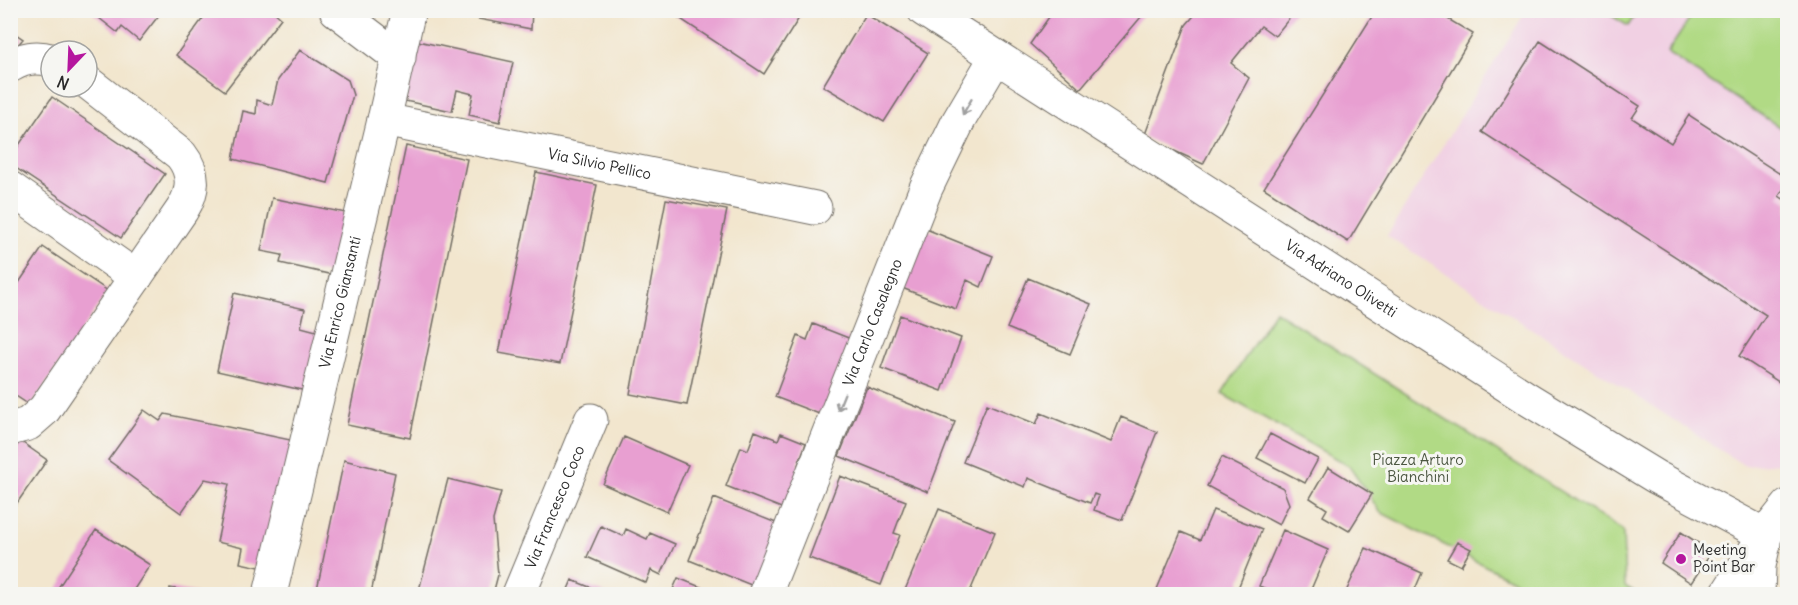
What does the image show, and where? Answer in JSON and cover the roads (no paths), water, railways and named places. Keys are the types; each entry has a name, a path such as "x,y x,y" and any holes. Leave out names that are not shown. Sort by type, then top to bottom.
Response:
{"street":[{"path":"336,10 399,58"},
{"name":"Via Enrico Giansanti","path":"270,594 409,10"},
{"name":"Via Adriano Olivetti","path":"924,10 1538,405 1647,472 1765,536"},
{"name":"Via Carlo Casalegno","path":"765,594 926,188 948,142 996,57"},
{"path":"10,66 26,59 39,58"},
{"path":"10,429 28,424 38,417 187,202 192,188 190,170 186,161 176,150 99,91"},
{"name":"Via Silvio Pellico","path":"384,120 815,208"},
{"path":"10,188 136,277"},
{"name":"Via Francesco Coco","path":"519,594 591,420"},
{"path":"1727,594 1765,536 1788,506"},
{"path":"1758,594 1759,566 1765,536"}],"place":[{"name":"Meeting Point Bar","path":"1681,559"}],"park label":[{"name":"Piazza Arturo Bianchini","path":"1418,468"}]}
